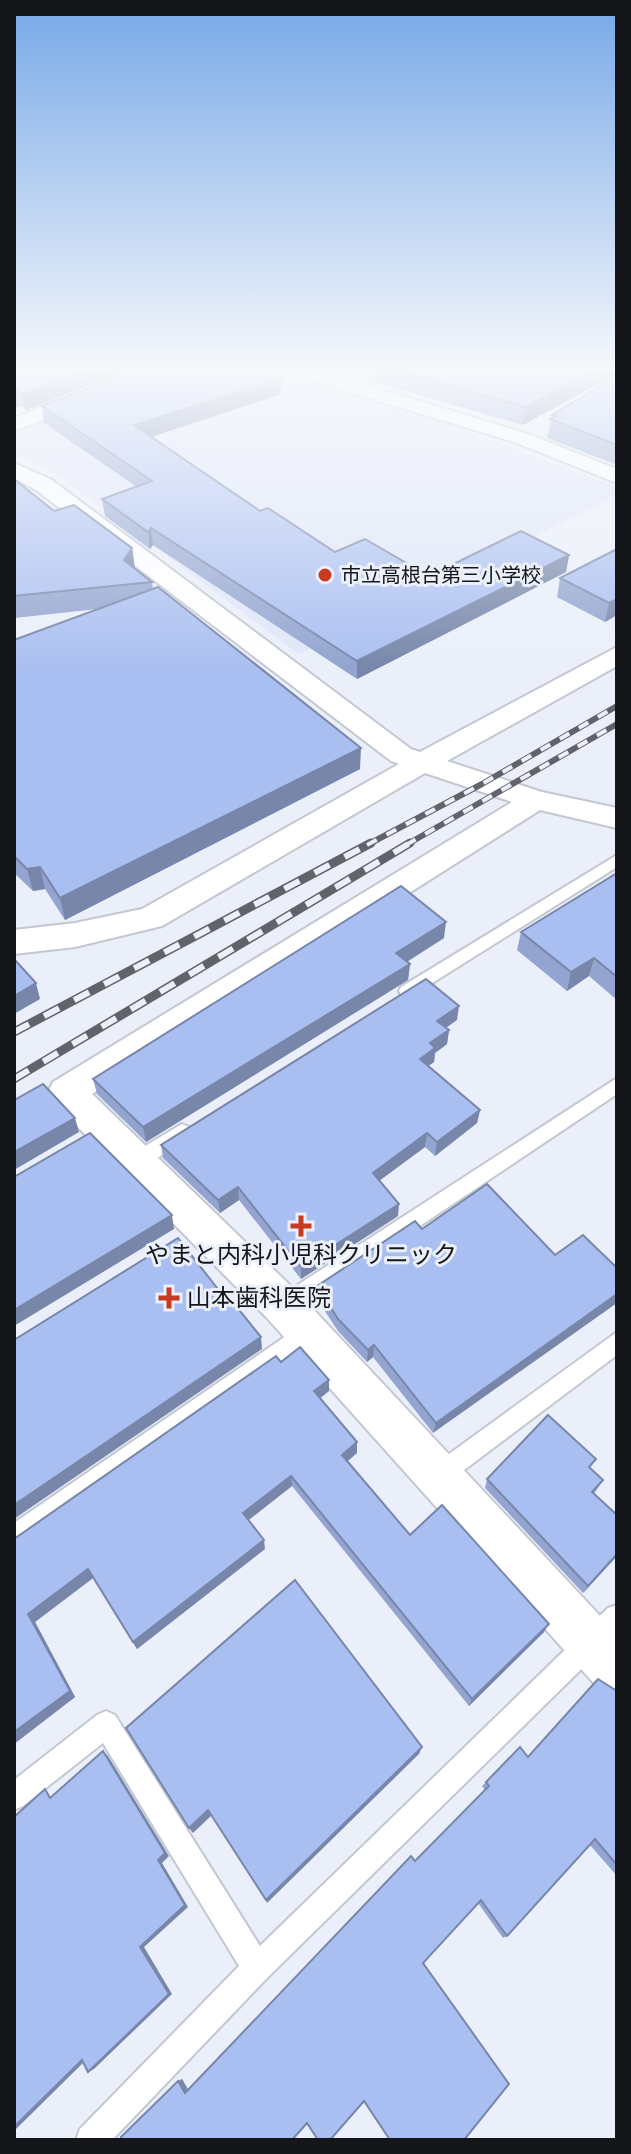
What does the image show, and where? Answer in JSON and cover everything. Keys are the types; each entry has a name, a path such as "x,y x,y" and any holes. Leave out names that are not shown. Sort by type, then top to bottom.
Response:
{"street":[{"path":"14,469 44,485 401,755 536,800 617,818"},
{"path":"596,469 617,477"},
{"path":"14,942 75,935 151,918 617,655"},
{"path":"536,800 66,1092 98,1133 137,1161 196,1228 294,1320 439,1475 609,1643"}],"lane":[{"path":"390,1002 617,860"},
{"path":"14,1537 294,1320 617,1085"},
{"path":"137,1161 203,1119"},
{"path":"439,1475 617,1342"},
{"path":"91,2140 257,1968 609,1643"},
{"path":"14,1797 106,1724 257,1968"}],"shaded area":[{"name":"市立高根台第三小学校","path":"44,469 567,469 617,487 617,495 299,654 58,475"}],"building":[{"path":"134,469 198,469 260,511 268,508 335,552 365,539 429,576 521,531 569,555 357,661 151,528 148,532 102,499 152,481"},
{"path":"14,479 54,511 74,505 132,548 124,560 152,582 14,596"},
{"path":"617,549 617,599 609,603 560,578"},
{"path":"158,587 361,748 60,898 40,867 27,869 14,856 14,640"},
{"path":"617,873 617,977 594,958 571,972 521,932"},
{"path":"401,886 446,922 396,953 410,964 143,1127 93,1079"},
{"path":"14,959 36,983 14,996"},
{"path":"426,979 459,1006 437,1021 449,1030 430,1043 435,1048 420,1059 480,1110 437,1142 427,1133 373,1173 399,1204 301,1267 238,1187 218,1200 161,1145"},
{"path":"43,1084 75,1118 14,1152 14,1097 16,1099"},
{"path":"90,1133 172,1215 14,1310 14,1177"},
{"path":"487,1184 555,1255 583,1235 617,1268 617,1294 436,1423 374,1345 368,1350 338,1319 317,1286 415,1221 422,1229"},
{"path":"178,1238 261,1337 14,1505 14,1340"},
{"path":"300,1347 329,1380 314,1391 357,1442 342,1455 410,1535 442,1505 549,1624 472,1699 291,1476 243,1513 264,1540 133,1642 88,1569 28,1614 70,1691 14,1732 14,1539 276,1356 281,1362"},
{"path":"548,1415 596,1459 589,1467 603,1480 592,1492 617,1515 617,1554 588,1586 487,1479"},
{"path":"295,1580 422,1747 266,1900 208,1810 189,1828 126,1728"},
{"path":"598,1679 617,1691 617,1865 595,1839 507,1936 481,1900 423,1963 509,2084 464,2140 390,2140 364,2101 330,2140 318,2140 307,2123 292,2140 121,2140 178,2081 185,2093 411,1856 415,1861 489,1786 486,1782 520,1747 528,1757"},
{"path":"103,1751 165,1853 158,1860 185,1905 140,1947 169,1994 88,2072 82,2060 14,2127 14,1817 45,1789 50,1798"}],"railway":[{"path":"367,845 482,784 617,706"},
{"path":"406,845 617,724"},
{"path":"14,1032 371,843"},
{"path":"14,1079 410,843"}],"place":[{"name":"市立高根台第三小学校","path":"325,575"},
{"name":"やまと内科小児科クリニック","path":"301,1226"},
{"name":"山本歯科医院","path":"169,1298"}]}
